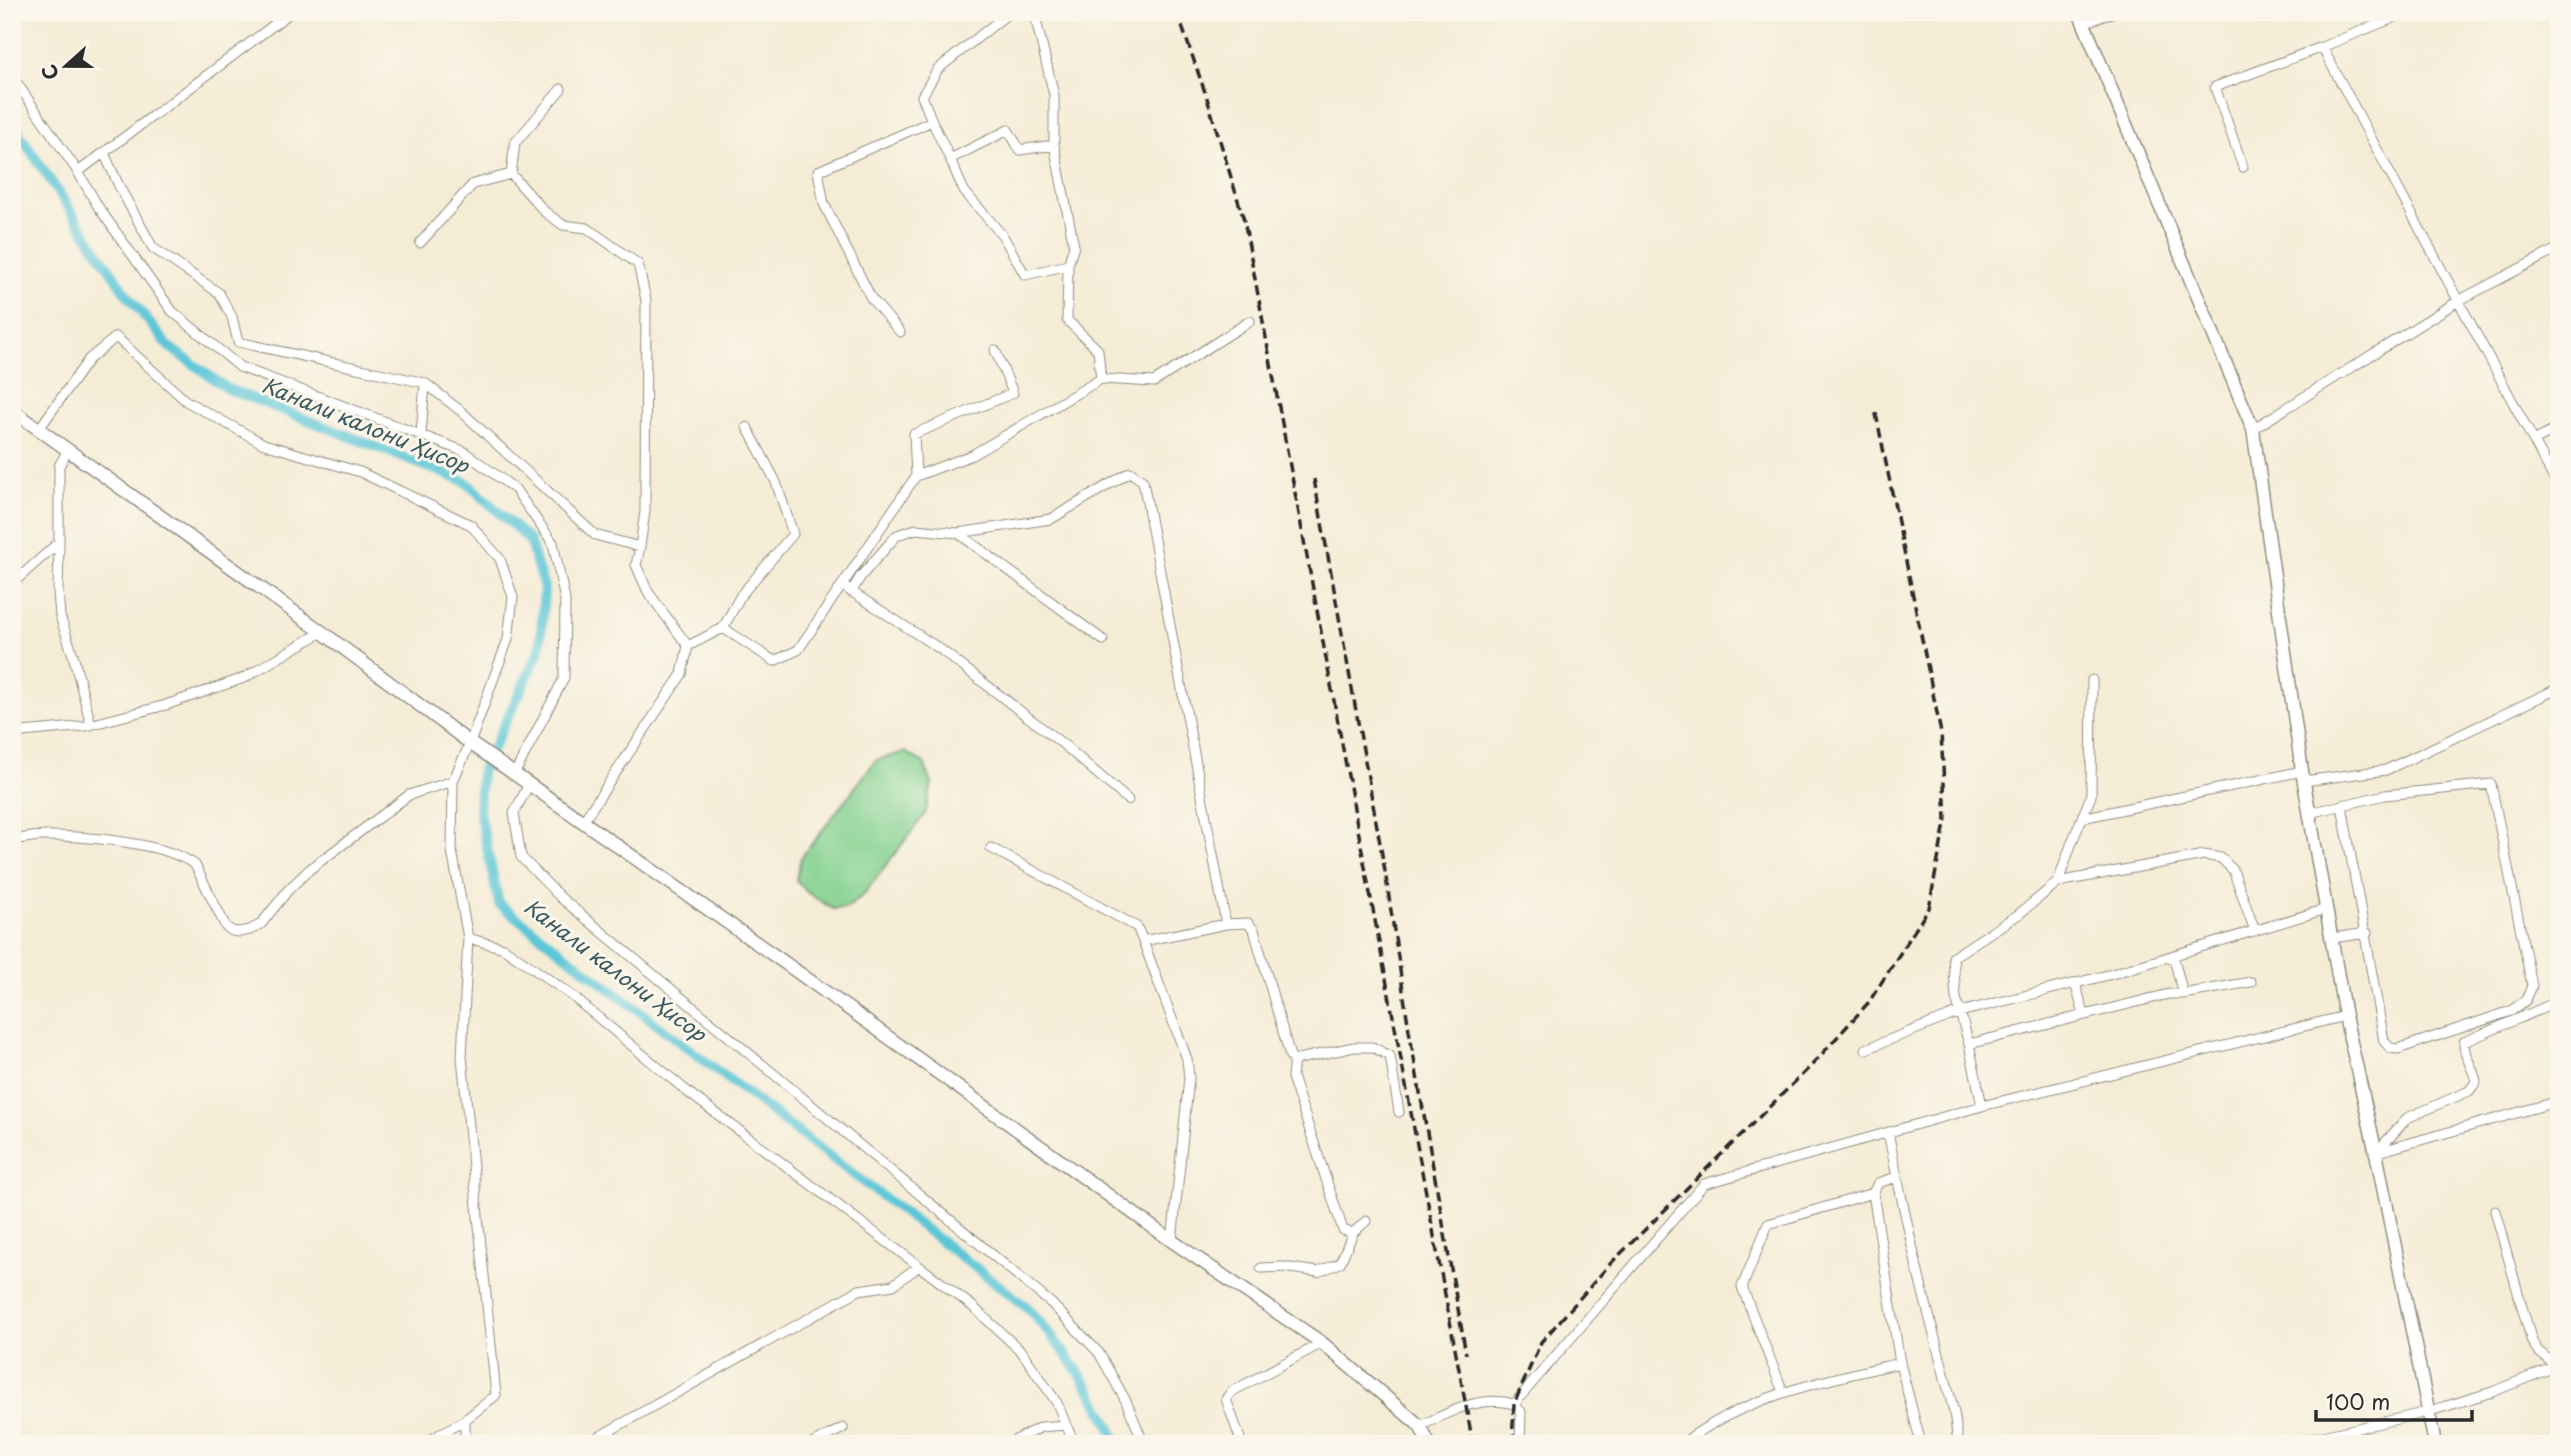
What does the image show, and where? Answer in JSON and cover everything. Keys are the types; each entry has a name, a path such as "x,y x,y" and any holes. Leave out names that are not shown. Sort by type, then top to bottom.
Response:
{"main road":[{"path":"2081,18 2253,429 2303,776 2345,1016 2376,1153 2435,1444"},
{"path":"12,410 322,632 582,823 785,963 1172,1241 1322,1343 1420,1426 1429,1444"}],"street":[{"path":"78,172 291,12"},
{"path":"1010,12 938,69 922,96 964,191 1003,236 1025,275 1068,265"},
{"path":"1034,12 1054,95 1054,145 1074,246 1068,265 1067,320 1098,349 1101,379"},
{"path":"2081,18 2114,12"},
{"path":"2243,167 2215,87 2408,12"},
{"path":"2322,47 2559,488"},
{"path":"12,76 78,172 99,208 172,311 240,367 463,451 515,489 553,543 565,600 564,678 514,773"},
{"path":"561,89 515,143 511,174 545,212 563,225 587,228 638,264 646,300 645,511 636,565 648,592 688,646 682,674 582,823"},
{"path":"900,332 870,298 824,204 818,171 932,121"},
{"path":"950,159 1007,130 1020,150 1054,145"},
{"path":"104,153 153,248 219,293 232,317 238,342 425,383 462,412 595,535 640,547"},
{"path":"420,243 472,184 511,174"},
{"path":"2253,429 2458,301 2559,248"},
{"path":"723,628 774,661 798,650 916,476 972,455 1101,379 1154,382 1250,321"},
{"path":"40,429 89,359 116,337 186,401 264,444 360,472 471,525 500,559 513,597 508,639 470,743 453,781 452,852 468,938 462,1058 496,1395 465,1420 423,1444"},
{"path":"916,476 914,433 1013,393 995,350"},
{"path":"421,434 425,383"},
{"path":"688,646 723,628 741,595 793,534 776,482 747,427"},
{"path":"2533,441 2559,428"},
{"path":"68,450 59,466 60,616 91,725"},
{"path":"851,592 861,576 897,535 916,528 958,533 1051,519 1130,472 1143,481 1226,924"},
{"path":"958,533 1103,640"},
{"path":"12,584 59,542"},
{"path":"842,585 940,649 1064,745 1128,800"},
{"path":"12,733 91,725 166,705 244,678 322,632"},
{"path":"2058,882 2091,796 2092,680"},
{"path":"2082,818 2303,776 2386,770 2559,688"},
{"path":"12,839 42,836 106,840 188,859 195,865 226,927 239,932 261,924 289,889 310,869 409,795 453,781"},
{"path":"529,783 514,813 521,857 561,898 1052,1304 1099,1353 1126,1401 1144,1444"},
{"path":"2309,813 2385,795 2491,783 2532,986 2526,1000 2511,1011 2398,1049 2390,1048 2384,1041 2367,933 2342,806"},
{"path":"991,848 1136,927 1143,941 1187,1059 1189,1078 1172,1241"},
{"path":"1982,1106 1969,1044 1955,998 1953,957 2019,914 2058,882 2204,855 2221,858 2233,870 2255,930"},
{"path":"1866,1049 1960,1012 2174,956 2326,909"},
{"path":"1143,941 1226,924 1248,923 1255,930 1290,1056 1294,1060"},
{"path":"2332,938 2367,933"},
{"path":"468,938 504,948 571,995 689,1093 972,1306 1022,1352 1057,1403 1075,1444"},
{"path":"2174,956 2183,995"},
{"path":"1969,1044 2169,994 2183,995 2251,982"},
{"path":"2075,983 2084,1014"},
{"path":"2376,1153 2407,1118 2469,1091 2476,1082 2463,1049 2464,1042 2550,1005 2559,1011"},
{"path":"1514,1404 1704,1184 1982,1106 2345,1016"},
{"path":"1294,1060 1353,1047 1372,1047 1390,1056 1399,1112"},
{"path":"1294,1060 1292,1077 1343,1230 1353,1233"},
{"path":"2376,1153 2559,1101"},
{"path":"1888,1132 1919,1277 1954,1412 1958,1442 1955,1444"},
{"path":"1897,1178 1878,1183 1873,1193 1900,1363 1921,1444"},
{"path":"1783,1392 1742,1287 1768,1224 1873,1193"},
{"path":"2495,1211 2532,1342 2538,1351 2557,1365"},
{"path":"1261,1268 1283,1267 1318,1272 1340,1263 1353,1233 1366,1222"},
{"path":"586,1444 859,1290 893,1285 918,1267"},
{"path":"1242,1444 1227,1407 1226,1399 1231,1392 1322,1343"},
{"path":"1682,1444 1705,1426 1783,1392 1900,1363"},
{"path":"2288,1444 2427,1412 2491,1392 2557,1365"},
{"path":"1420,1426 1465,1405 1502,1400 1514,1404 1521,1412 1520,1444"},
{"path":"465,1420 465,1437 469,1444"},
{"path":"1008,1444 1041,1426 1066,1424"},
{"path":"812,1444 843,1428"}],"green space":[{"path":"905,752 924,763 932,784 925,814 864,894 847,908 833,909 808,893 796,880 801,858 876,760"}],"waterway":[{"name":"Канали калони Ҳисор","path":"12,123 125,292 168,346 228,389 466,482 529,540 544,588 540,650 481,773 479,811 499,904 1027,1307 1078,1371 1118,1444"}],"railway":[{"path":"1177,12 1207,98 1244,220 1473,1444"},
{"path":"1512,1444 1514,1404 1541,1342 1611,1263 1812,1065 1869,1002 1929,908 1946,818 1941,733 1875,409"},
{"path":"1314,479 1385,871 1409,1030 1466,1354"}]}
